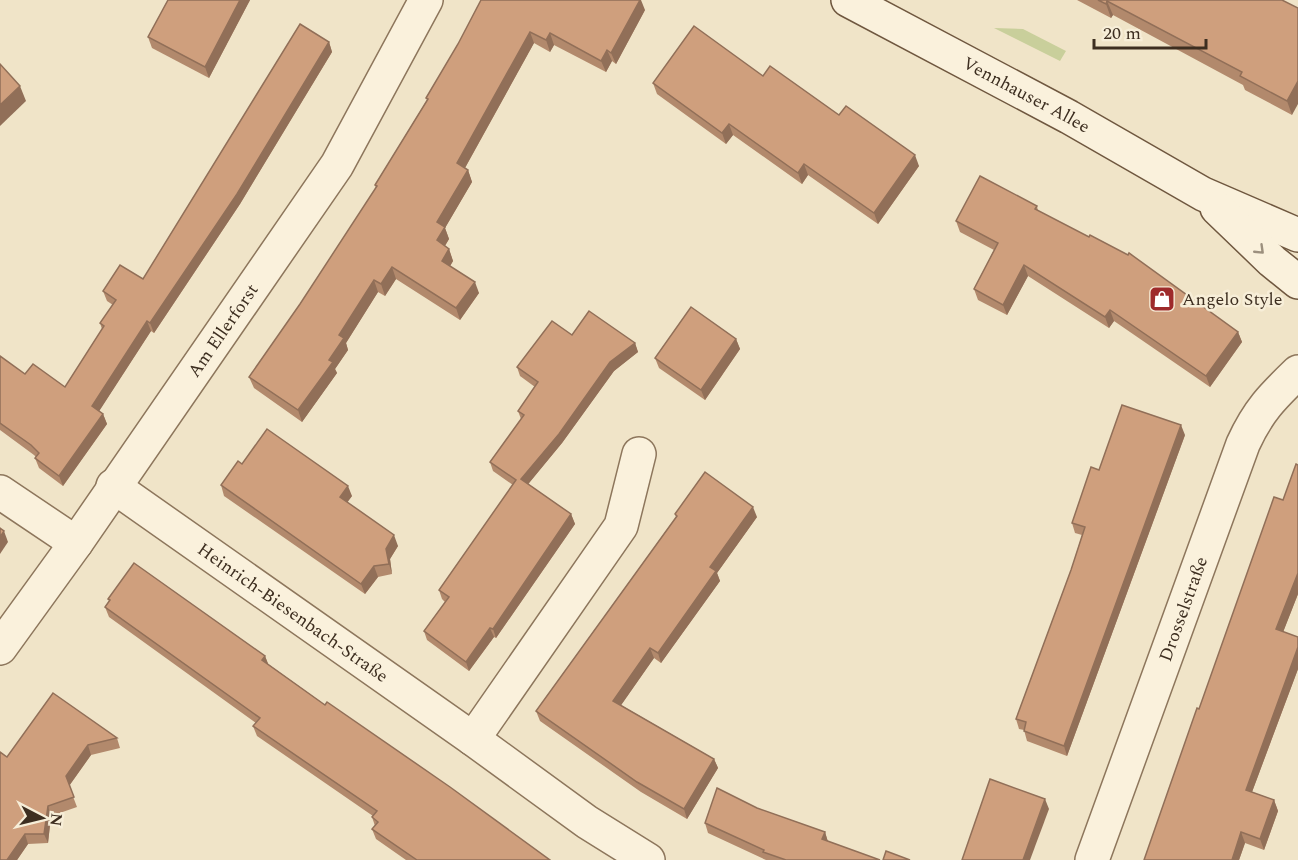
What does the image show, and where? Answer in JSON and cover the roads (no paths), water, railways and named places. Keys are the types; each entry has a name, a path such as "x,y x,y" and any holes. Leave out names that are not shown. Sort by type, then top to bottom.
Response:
{"street":[{"name":"Am Ellerforst","path":"0,648 76,543 113,486 337,165 426,0"},
{"name":"Vennhauser Allee","path":"848,0 1068,117 1203,194 1298,235"},
{"name":"Vennhauser Allee","path":"1203,194 1272,261 1298,282"},
{"name":"Drosselstraße","path":"1092,860 1243,444 1255,419 1272,397 1298,372"},
{"path":"473,739 621,526 639,454"},
{"name":"Heinrich-Biesenbach-Straße","path":"113,486 587,822 648,860"},
{"path":"0,492 76,543"}],"place":[{"name":"Angelo Style","path":"1162,299"}]}
